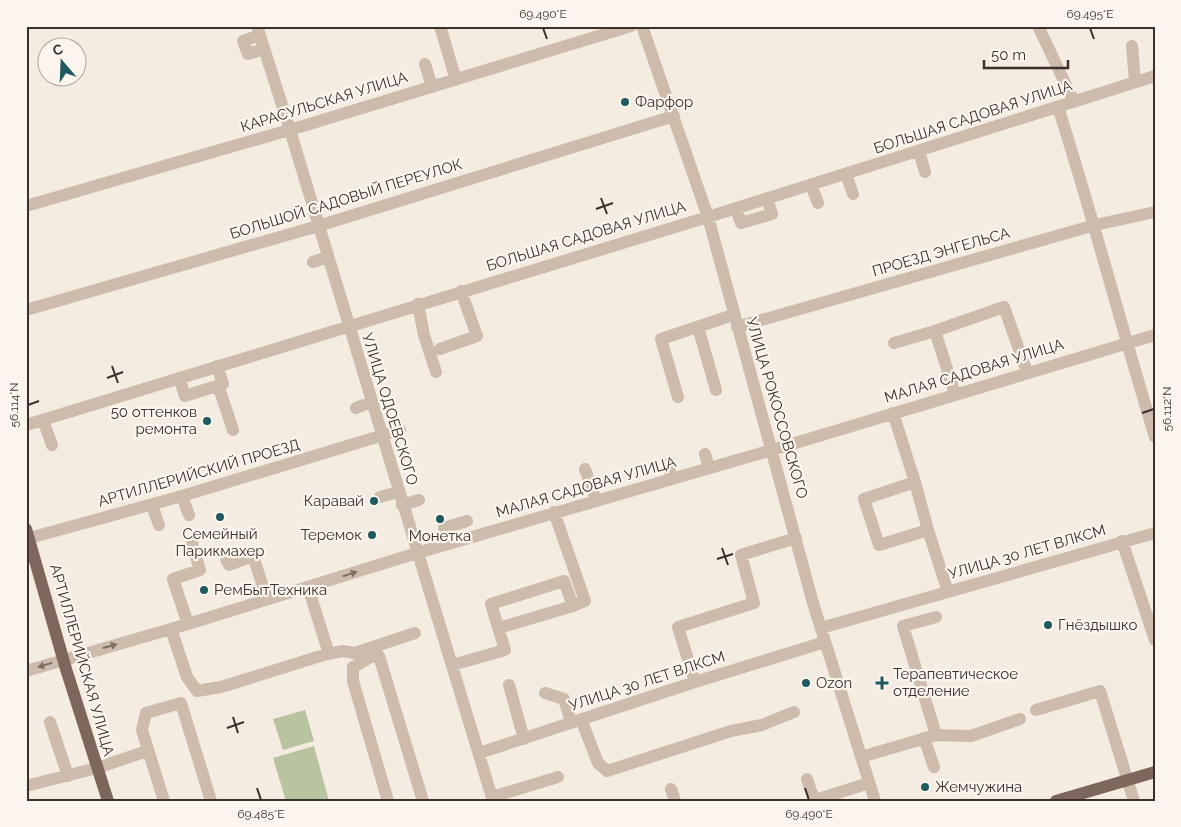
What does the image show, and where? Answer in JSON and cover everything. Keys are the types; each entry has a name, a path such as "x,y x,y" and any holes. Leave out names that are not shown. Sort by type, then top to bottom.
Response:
{"main road":[{"name":"АРТИЛЛЕРИЙСКАЯ УЛИЦА","path":"27,536 96,768 108,801"},
{"path":"1056,801 1155,772"}],"street":[{"path":"440,26 456,80"},
{"name":"КАРАСУЛЬСКАЯ УЛИЦА","path":"26,206 290,130 630,26"},
{"name":"УЛИЦА РОКОССОВСКОГО","path":"642,26 708,217 733,315 821,628 874,801"},
{"path":"1038,26 1074,102"},
{"path":"258,31 243,41 248,54 264,48"},
{"name":"УЛИЦА ОДОЕВСКОГО","path":"258,31 290,130 398,492 493,799"},
{"path":"1132,46 1135,82"},
{"path":"425,64 432,87"},
{"name":"БОЛЬШАЯ САДОВАЯ УЛИЦА","path":"26,425 708,217 1155,76"},
{"path":"1058,107 1095,225 1126,343 1155,437"},
{"name":"БОЛЬШОЙ САДОВЫЙ ПЕРЕУЛОК","path":"26,310 318,226 674,116"},
{"path":"919,151 925,172"},
{"path":"846,174 853,194"},
{"path":"811,185 818,204"},
{"name":"ПРОЕЗД ЭНГЕЛЬСА","path":"737,328 1095,225 1155,212"},
{"path":"313,262 327,257"},
{"path":"440,349 477,336 461,291"},
{"path":"418,304 424,335 436,372"},
{"path":"894,343 1004,307 1026,372"},
{"path":"678,397 661,339 733,315"},
{"path":"698,327 716,390"},
{"path":"934,331 955,394"},
{"name":"МАЛАЯ САДОВАЯ УЛИЦА","path":"26,671 188,624 417,552 772,450 1026,372 1155,335"},
{"path":"179,378 185,396 218,386 223,384 217,366"},
{"path":"218,386 233,430"},
{"path":"356,408 372,404"},
{"path":"893,412 916,482 928,530 948,592"},
{"path":"43,420 52,445"},
{"name":"АРТИЛЛЕРИЙСКИЙ ПРОЕЗД","path":"27,536 152,505 400,430"},
{"path":"705,454 709,468"},
{"path":"668,464 672,479"},
{"path":"585,469 596,500"},
{"path":"916,482 864,499 879,546 928,530"},
{"path":"380,497 398,492"},
{"path":"182,496 189,515"},
{"path":"402,505 419,500"},
{"path":"152,505 159,525"},
{"path":"499,628 585,601 554,512"},
{"path":"449,544 444,528 467,521"},
{"name":"УЛИЦА 30 ЛЕТ ВЛКСМ","path":"821,628 1155,533"},
{"path":"695,682 678,627 754,603 740,555 796,538"},
{"path":"1122,541 1155,640"},
{"path":"188,624 173,579 200,570 192,543"},
{"path":"233,558 252,553 267,599"},
{"path":"452,665 505,650 491,604 564,581 573,606"},
{"path":"308,587 329,654"},
{"path":"934,767 930,737 903,626 936,617"},
{"path":"171,629 187,677 197,691 221,687 329,654 343,651 355,653 415,633"},
{"name":"УЛИЦА 30 ЛЕТ ВЛКСМ","path":"479,753 695,682 825,642"},
{"path":"388,801 353,681 353,667 371,657 379,656 384,664 423,801"},
{"path":"509,686 524,738"},
{"path":"1036,710 1100,691 1134,801"},
{"path":"545,693 564,699 598,763 607,771 731,731 762,725 794,712"},
{"path":"164,801 142,730 146,713 181,703 211,801"},
{"path":"861,757 930,737 971,736 1020,719"},
{"path":"50,722 68,776"},
{"path":"26,786 96,768 147,751"},
{"path":"493,799 558,777"},
{"path":"807,779 813,800 869,783"}],"green space":[{"path":"305,710 314,741 283,750 273,719"},
{"path":"314,746 329,801 286,801 273,758"}],"place":[{"name":"Фарфор","path":"625,102"},
{"name":"50 оттенков ремонта","path":"207,421"},
{"name":"Каравай","path":"374,501"},
{"name":"Семейный Парикмахер","path":"220,517"},
{"name":"Монетка","path":"440,519"},
{"name":"Теремок","path":"372,535"},
{"name":"РемБытТехника","path":"204,590"},
{"name":"Гнёздышко","path":"1048,625"},
{"name":"Ozon","path":"806,683"},
{"name":"Терапевтическое отделение","path":"882,683"},
{"name":"Жемчужина","path":"925,787"}]}
